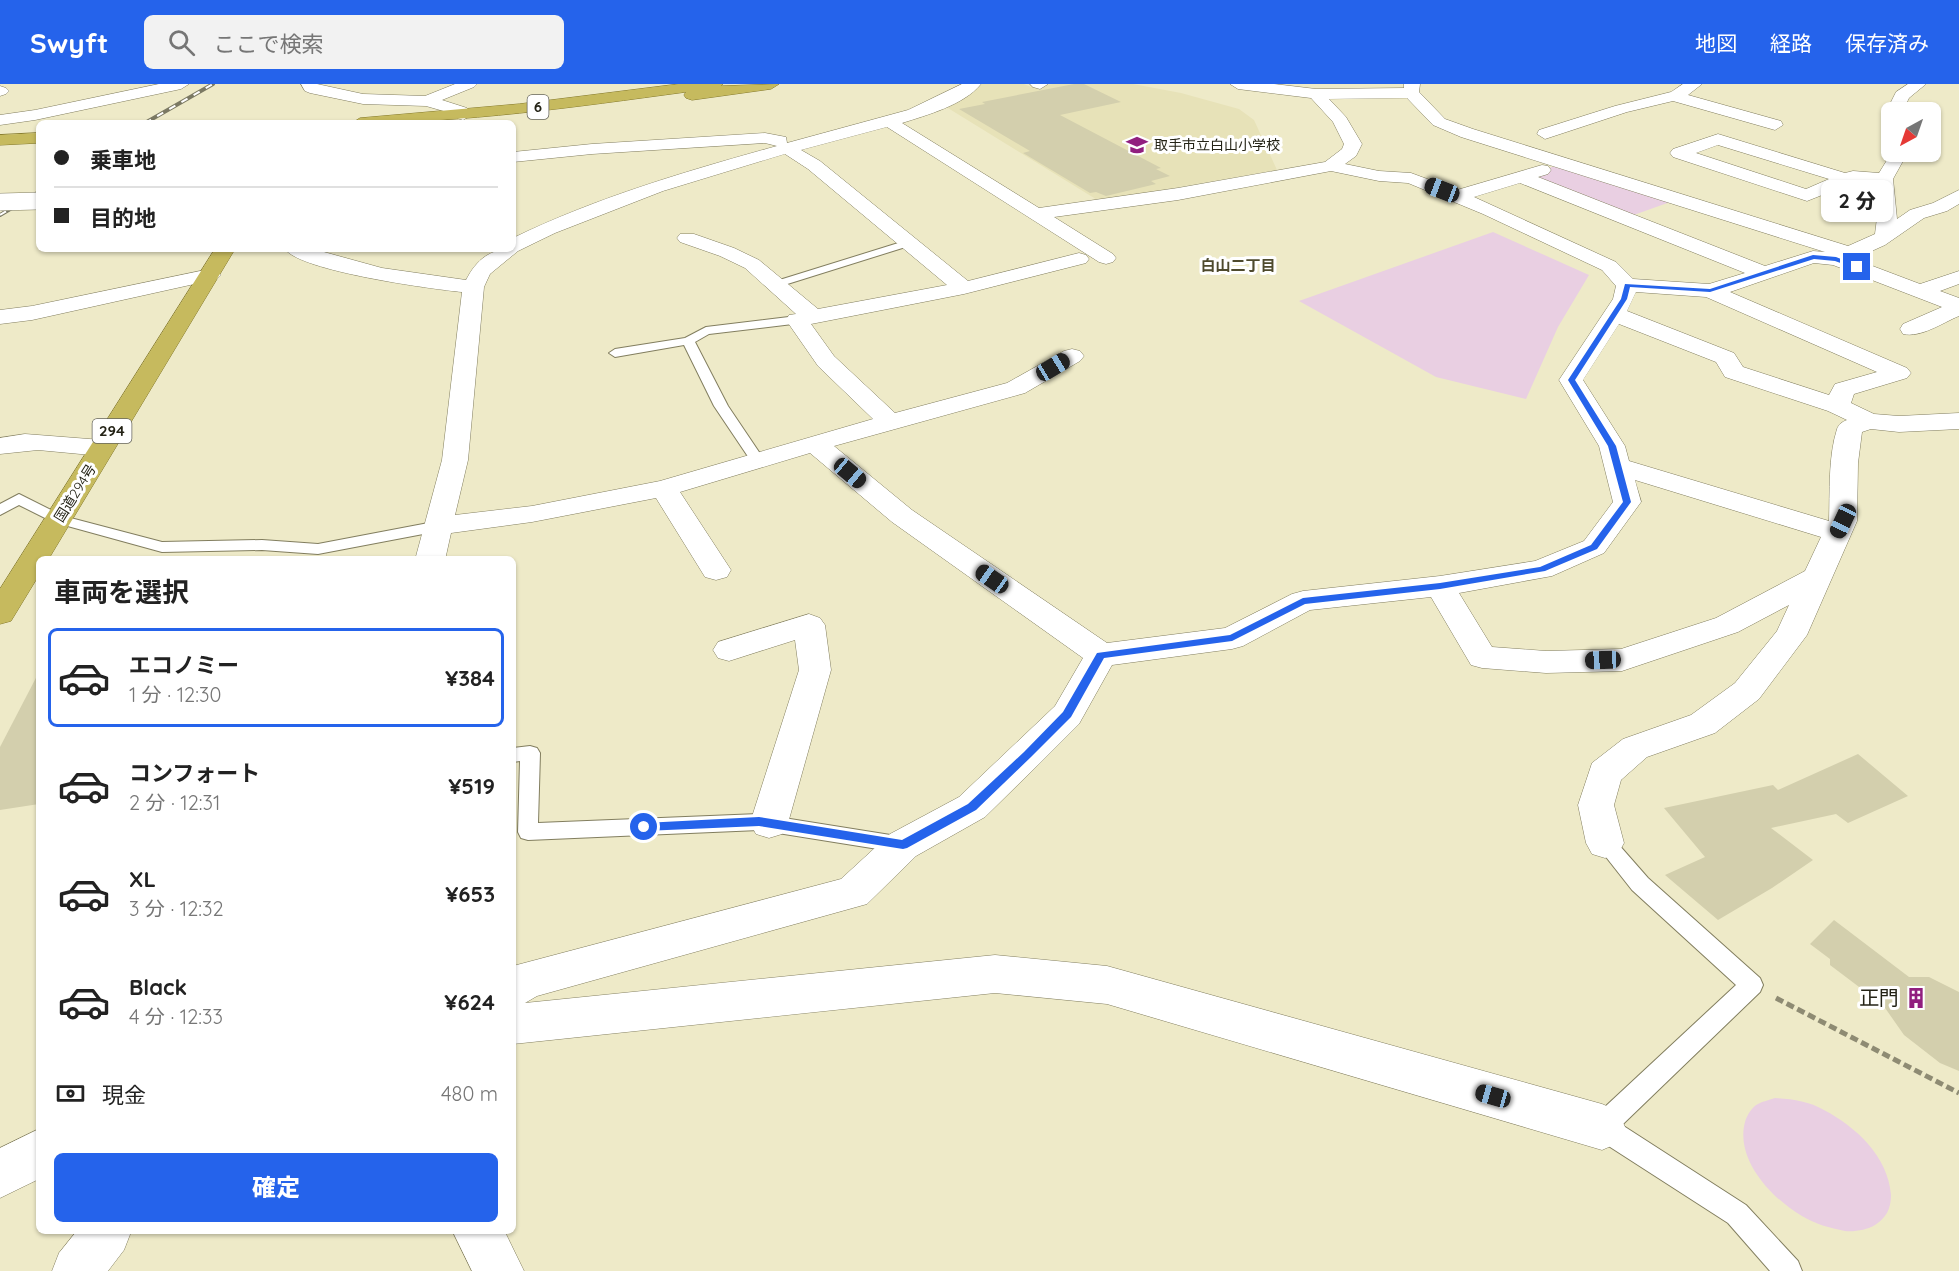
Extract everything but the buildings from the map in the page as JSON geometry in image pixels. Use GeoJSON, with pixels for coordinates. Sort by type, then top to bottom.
{"type":"FeatureCollection","features":[{"type":"Feature","properties":{"kind":"highway","name":"6"},"geometry":{"type":"LineString","coordinates":[[462,119],[715,84]]}},
{"type":"Feature","properties":{"kind":"highway","name":"6"},"geometry":{"type":"LineString","coordinates":[[436,120],[598,108],[771,84]]}},
{"type":"Feature","properties":{"kind":"highway"},"geometry":{"type":"LineString","coordinates":[[0,140],[36,138]]}},
{"type":"Feature","properties":{"kind":"highway"},"geometry":{"type":"LineString","coordinates":[[0,148],[36,147]]}},
{"type":"Feature","properties":{"kind":"highway","name":"国道294号"},"geometry":{"type":"LineString","coordinates":[[0,614],[223,252]]}},
{"type":"Feature","properties":{"kind":"street"},"geometry":{"type":"LineString","coordinates":[[309,84],[310,88],[363,99],[427,101],[461,111],[462,119]]}},
{"type":"Feature","properties":{"kind":"street"},"geometry":{"type":"LineString","coordinates":[[336,93],[361,84]]}},
{"type":"Feature","properties":{"kind":"street"},"geometry":{"type":"LineString","coordinates":[[427,101],[469,84]]}},
{"type":"Feature","properties":{"kind":"street"},"geometry":{"type":"LineString","coordinates":[[516,245],[582,214],[647,190],[907,115],[951,97],[973,84]]}},
{"type":"Feature","properties":{"kind":"street"},"geometry":{"type":"LineString","coordinates":[[1238,84],[1311,90],[1411,89],[1438,122],[1561,164],[1691,203],[1843,256],[1959,307]]}},
{"type":"Feature","properties":{"kind":"street"},"geometry":{"type":"LineString","coordinates":[[1545,134],[1622,109],[1674,96],[1694,84]]}},
{"type":"Feature","properties":{"kind":"street"},"geometry":{"type":"LineString","coordinates":[[1899,102],[1902,95],[1918,84]]}},
{"type":"Feature","properties":{"kind":"street"},"geometry":{"type":"LineString","coordinates":[[1,121],[169,85]]}},
{"type":"Feature","properties":{"kind":"street"},"geometry":{"type":"LineString","coordinates":[[1311,90],[1340,120],[1353,144],[1350,152],[1331,166]]}},
{"type":"Feature","properties":{"kind":"street"},"geometry":{"type":"LineString","coordinates":[[1674,96],[1775,125]]}},
{"type":"Feature","properties":{"kind":"street"},"geometry":{"type":"LineString","coordinates":[[907,115],[1056,211]]}},
{"type":"Feature","properties":{"kind":"street"},"geometry":{"type":"LineString","coordinates":[[888,121],[1106,258]]}},
{"type":"Feature","properties":{"kind":"street"},"geometry":{"type":"LineString","coordinates":[[516,157],[592,149],[765,138],[795,146],[814,165],[964,288]]}},
{"type":"Feature","properties":{"kind":"street"},"geometry":{"type":"LineString","coordinates":[[1846,179],[1718,139],[1680,153],[1807,195],[1846,179],[1853,176],[1884,179]]}},
{"type":"Feature","properties":{"kind":"street"},"geometry":{"type":"LineString","coordinates":[[1885,237],[1888,210],[1884,179],[1894,162]]}},
{"type":"Feature","properties":{"kind":"street"},"geometry":{"type":"LineString","coordinates":[[1457,196],[1561,164]]}},
{"type":"Feature","properties":{"kind":"street"},"geometry":{"type":"LineString","coordinates":[[1034,214],[1178,194],[1331,166],[1379,176],[1411,178],[1457,196],[1609,266],[1627,285],[1710,291],[1899,373],[1844,388],[1837,406]]}},
{"type":"Feature","properties":{"kind":"street"},"geometry":{"type":"LineString","coordinates":[[1522,177],[1764,273]]}},
{"type":"Feature","properties":{"kind":"street"},"geometry":{"type":"LineString","coordinates":[[1710,291],[1813,257],[1843,256],[1885,237],[1917,214],[1940,207],[1959,196]]}},
{"type":"Feature","properties":{"kind":"street"},"geometry":{"type":"LineString","coordinates":[[0,202],[36,201]]}},
{"type":"Feature","properties":{"kind":"street"},"geometry":{"type":"LineString","coordinates":[[1634,221],[1691,203]]}},
{"type":"Feature","properties":{"kind":"street"},"geometry":{"type":"LineString","coordinates":[[687,238],[752,264],[777,284],[805,319],[826,361],[876,406],[889,422]]}},
{"type":"Feature","properties":{"kind":"street"},"geometry":{"type":"LineString","coordinates":[[302,252],[315,258],[344,265],[449,285],[473,287]]}},
{"type":"Feature","properties":{"kind":"street"},"geometry":{"type":"LineString","coordinates":[[431,556],[455,460],[473,287],[481,271],[505,252]]}},
{"type":"Feature","properties":{"kind":"street"},"geometry":{"type":"LineString","coordinates":[[805,319],[964,288],[1078,259]]}},
{"type":"Feature","properties":{"kind":"street"},"geometry":{"type":"LineString","coordinates":[[0,317],[32,313],[210,275]]}},
{"type":"Feature","properties":{"kind":"street"},"geometry":{"type":"LineString","coordinates":[[1921,291],[1959,277]]}},
{"type":"Feature","properties":{"kind":"street"},"geometry":{"type":"LineString","coordinates":[[815,444],[902,516],[1101,655],[1232,638],[1303,601],[1440,586],[1541,569],[1594,547],[1627,502],[1612,446],[1571,380],[1624,299],[1627,285]]}},
{"type":"Feature","properties":{"kind":"street"},"geometry":{"type":"LineString","coordinates":[[1911,329],[1959,307]]}},
{"type":"Feature","properties":{"kind":"street"},"geometry":{"type":"LineString","coordinates":[[1615,314],[1726,358],[1733,372],[1837,406],[1869,421],[1899,424],[1959,421]]}},
{"type":"Feature","properties":{"kind":"street"},"geometry":{"type":"LineString","coordinates":[[1888,319],[1935,340]]}},
{"type":"Feature","properties":{"kind":"street"},"geometry":{"type":"LineString","coordinates":[[439,526],[532,514],[664,488],[889,422],[1016,388],[1071,356]]}},
{"type":"Feature","properties":{"kind":"street"},"geometry":{"type":"LineString","coordinates":[[1605,843],[1596,805],[1605,773],[1635,748],[1703,724],[1747,691],[1791,636],[1843,521],[1845,463],[1850,428],[1869,421]]}},
{"type":"Feature","properties":{"kind":"street"},"geometry":{"type":"LineString","coordinates":[[0,446],[39,442],[102,448]]}},
{"type":"Feature","properties":{"kind":"street"},"geometry":{"type":"LineString","coordinates":[[1617,466],[1838,533]]}},
{"type":"Feature","properties":{"kind":"street"},"geometry":{"type":"LineString","coordinates":[[664,488],[716,570]]}},
{"type":"Feature","properties":{"kind":"street"},"geometry":{"type":"LineString","coordinates":[[1440,586],[1482,657],[1546,662],[1622,660],[1727,625],[1817,577]]}},
{"type":"Feature","properties":{"kind":"street"},"geometry":{"type":"LineString","coordinates":[[729,650],[810,625],[815,670],[769,823]]}},
{"type":"Feature","properties":{"kind":"street"},"geometry":{"type":"LineString","coordinates":[[516,986],[526,980],[853,892],[903,845],[972,807],[1067,715],[1101,655]]}},
{"type":"Feature","properties":{"kind":"street"},"geometry":{"type":"LineString","coordinates":[[516,1024],[995,975],[1107,985],[1602,1127]]}},
{"type":"Feature","properties":{"kind":"street"},"geometry":{"type":"LineString","coordinates":[[0,1174],[36,1155]]}},
{"type":"Feature","properties":{"kind":"street"},"geometry":{"type":"LineString","coordinates":[[77,1271],[105,1234]]}},
{"type":"Feature","properties":{"kind":"street"},"geometry":{"type":"LineString","coordinates":[[479,1234],[499,1271]]}},
{"type":"Feature","properties":{"kind":"lane"},"geometry":{"type":"LineString","coordinates":[[777,284],[908,243]]}},
{"type":"Feature","properties":{"kind":"lane"},"geometry":{"type":"LineString","coordinates":[[615,352],[688,341],[706,331],[805,319]]}},
{"type":"Feature","properties":{"kind":"lane"},"geometry":{"type":"LineString","coordinates":[[688,341],[722,406],[758,461]]}},
{"type":"Feature","properties":{"kind":"lane"},"geometry":{"type":"LineString","coordinates":[[0,510],[19,499],[58,519],[162,547],[262,545],[318,549],[439,526]]}},
{"type":"Feature","properties":{"kind":"lane"},"geometry":{"type":"LineString","coordinates":[[516,755],[530,753],[528,832],[769,823],[903,845]]}},
{"type":"Feature","properties":{"kind":"lane"},"geometry":{"type":"LineString","coordinates":[[1605,843],[1640,884],[1752,985],[1602,1127],[1737,1214],[1788,1271]]}},
{"type":"Feature","properties":{"kind":"path"},"geometry":{"type":"LineString","coordinates":[[1752,985],[1959,1093]]}},
{"type":"Feature","properties":{"kind":"shaded area","name":"取手市立白山小学校"},"geometry":{"type":"Polygon","coordinates":[[[979,84],[1024,84],[1031,87],[1053,84],[1133,84],[1181,93],[1239,109],[1254,120],[1277,170],[1099,201],[943,105],[979,84]]]}},
{"type":"Feature","properties":{"kind":"shaded area"},"geometry":{"type":"Polygon","coordinates":[[[1561,164],[1673,201],[1631,216],[1522,177],[1561,164]]]}},
{"type":"Feature","properties":{"kind":"shaded area"},"geometry":{"type":"Polygon","coordinates":[[[1493,232],[1589,275],[1558,327],[1526,399],[1436,377],[1299,301],[1493,232]]]}},
{"type":"Feature","properties":{"kind":"shaded area"},"geometry":{"type":"Polygon","coordinates":[[[1775,1098],[1812,1104],[1848,1125],[1868,1144],[1884,1168],[1891,1195],[1889,1209],[1879,1222],[1868,1228],[1852,1231],[1823,1225],[1807,1219],[1790,1208],[1768,1188],[1750,1163],[1743,1136],[1745,1122],[1752,1109],[1760,1103],[1775,1098]]]}},
{"type":"Feature","properties":{"kind":"railway"},"geometry":{"type":"LineString","coordinates":[[150,120],[213,84]]}},
{"type":"Feature","properties":{"kind":"railway"},"geometry":{"type":"LineString","coordinates":[[0,215],[36,194]]}},
{"type":"Feature","properties":{"kind":"place","name":"取手市立白山小学校"},"geometry":{"type":"Point","coordinates":[1137,145]}},
{"type":"Feature","properties":{"kind":"place","name":"正門"},"geometry":{"type":"Point","coordinates":[1916,998]}},
{"type":"Feature","properties":{"kind":"district","name":"白山二丁目"},"geometry":{"type":"Point","coordinates":[1238,266]}},
{"type":"Feature","properties":{"kind":"route"},"geometry":{"type":"LineString","coordinates":[[644,827],[759,822],[903,845],[972,807],[1067,715],[1101,655],[1232,638],[1303,601],[1440,586],[1541,569],[1594,547],[1627,502],[1612,446],[1571,380],[1624,299],[1627,285],[1710,291],[1813,257],[1836,259],[1857,267]]}}]}
